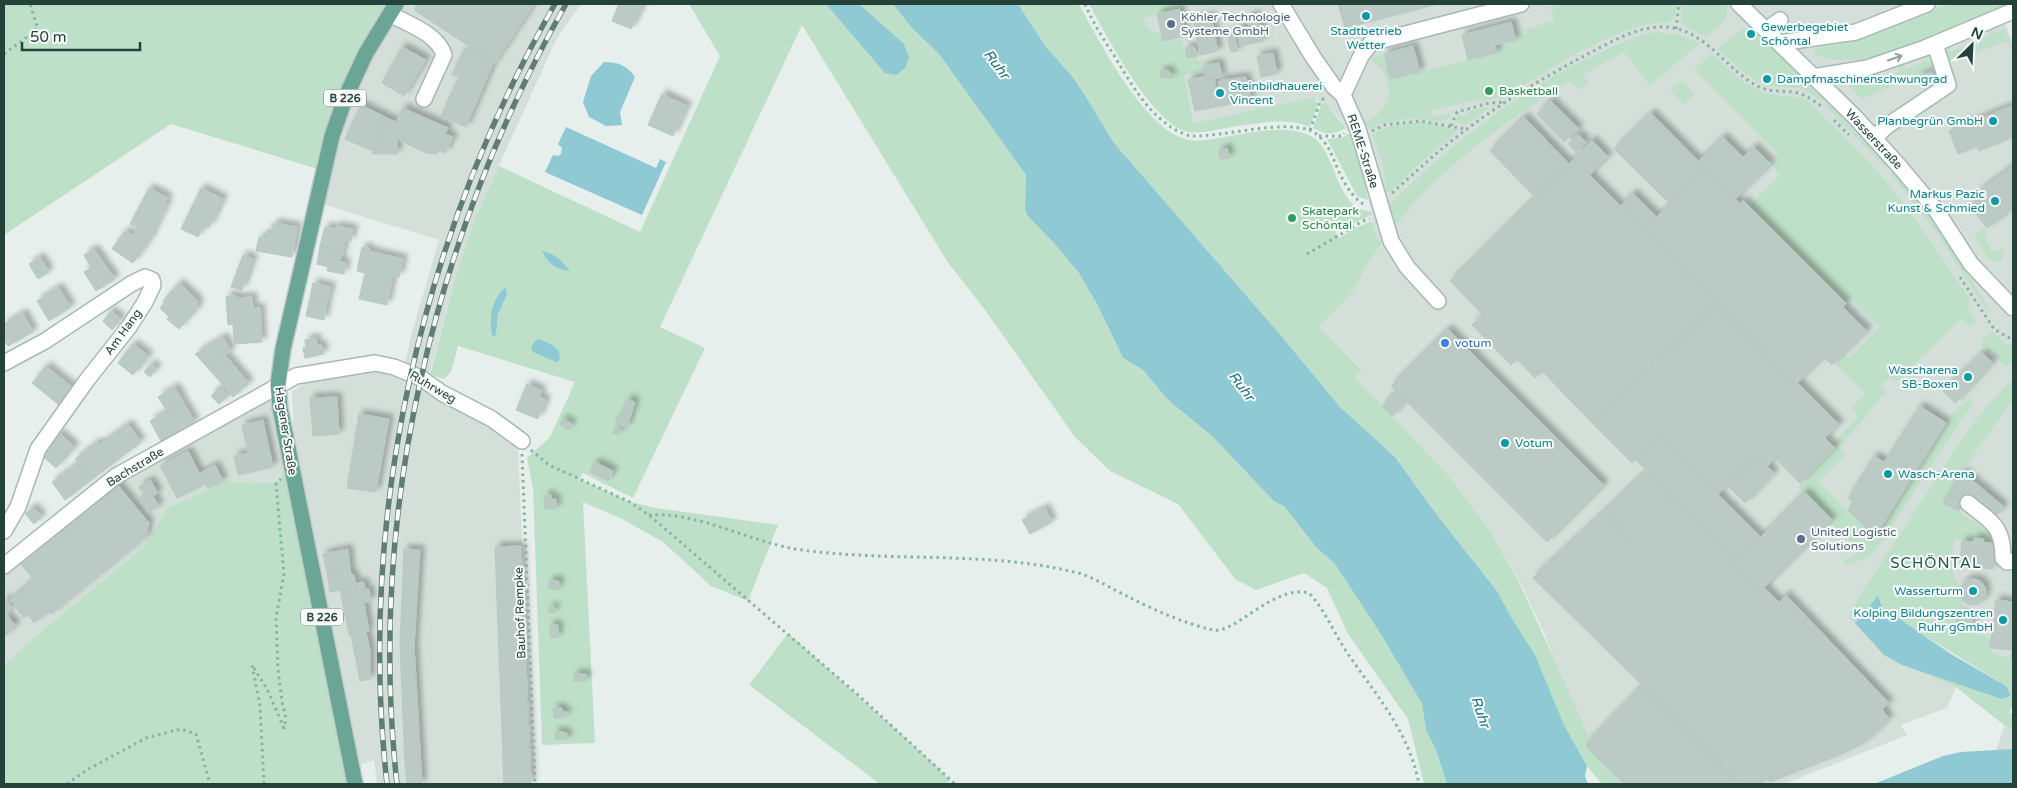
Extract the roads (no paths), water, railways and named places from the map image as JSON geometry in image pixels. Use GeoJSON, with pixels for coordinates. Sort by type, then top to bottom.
{"type":"FeatureCollection","features":[{"type":"Feature","properties":{"kind":"main road","name":"Hagener Straße"},"geometry":{"type":"LineString","coordinates":[[355,784],[280,408],[278,385],[283,349],[332,136],[346,96],[366,53],[393,9]]}},
{"type":"Feature","properties":{"kind":"street","name":"REME-Straße"},"geometry":{"type":"LineString","coordinates":[[1281,4],[1312,57],[1338,91],[1358,129],[1391,242],[1407,267],[1438,301]]}},
{"type":"Feature","properties":{"kind":"street"},"geometry":{"type":"LineString","coordinates":[[1338,91],[1371,43],[1521,4]]}},
{"type":"Feature","properties":{"kind":"street","name":"Wasserstraße"},"geometry":{"type":"LineString","coordinates":[[1739,4],[1874,138],[1936,210],[1971,264],[2013,308]]}},
{"type":"Feature","properties":{"kind":"street"},"geometry":{"type":"LineString","coordinates":[[1779,43],[1856,32],[1927,4]]}},
{"type":"Feature","properties":{"kind":"street"},"geometry":{"type":"LineString","coordinates":[[393,9],[441,46],[444,55],[424,99]]}},
{"type":"Feature","properties":{"kind":"street"},"geometry":{"type":"LineString","coordinates":[[1814,77],[1867,68],[1934,44],[2013,11]]}},
{"type":"Feature","properties":{"kind":"street"},"geometry":{"type":"LineString","coordinates":[[1766,30],[1780,20]]}},
{"type":"Feature","properties":{"kind":"street"},"geometry":{"type":"LineString","coordinates":[[1874,138],[1887,126],[1948,85],[1934,44]]}},
{"type":"Feature","properties":{"kind":"street","name":"Am Hang"},"geometry":{"type":"LineString","coordinates":[[4,363],[45,341],[131,284],[145,277],[152,280],[153,285],[145,302],[129,327],[87,380],[38,449],[18,508],[4,532]]}},
{"type":"Feature","properties":{"kind":"street","name":"Ruhrweg"},"geometry":{"type":"LineString","coordinates":[[278,385],[296,376],[375,363],[394,367],[421,378],[442,393],[492,419],[522,440]]}},
{"type":"Feature","properties":{"kind":"street","name":"Bachstraße"},"geometry":{"type":"LineString","coordinates":[[4,566],[116,476],[278,385]]}},
{"type":"Feature","properties":{"kind":"street"},"geometry":{"type":"LineString","coordinates":[[1968,503],[1998,528],[2003,545],[2003,558],[2007,562],[2013,561]]}},
{"type":"Feature","properties":{"kind":"water"},"geometry":{"type":"Polygon","coordinates":[[[826,4],[859,4],[904,44],[909,58],[905,68],[896,75],[885,73],[826,4]]]}},
{"type":"Feature","properties":{"kind":"water","name":"Ruhr"},"geometry":{"type":"Polygon","coordinates":[[[893,4],[1018,4],[1046,47],[1071,75],[1083,92],[1114,143],[1283,338],[1340,407],[1395,457],[1437,515],[1497,591],[1535,655],[1563,723],[1587,766],[1585,776],[1588,784],[1447,784],[1436,750],[1426,730],[1422,704],[1382,636],[1335,564],[1317,548],[1284,506],[1274,501],[1213,437],[1167,399],[1143,370],[1123,358],[1097,304],[1079,273],[1027,215],[1025,208],[1026,175],[939,54],[910,26],[893,4]]]}},
{"type":"Feature","properties":{"kind":"water"},"geometry":{"type":"Polygon","coordinates":[[[604,62],[621,65],[635,77],[620,112],[622,125],[606,126],[589,117],[583,102],[591,76],[604,62]]]}},
{"type":"Feature","properties":{"kind":"water"},"geometry":{"type":"Polygon","coordinates":[[[566,127],[656,168],[660,159],[666,162],[642,215],[545,172],[553,155],[559,156],[561,154],[562,148],[558,144],[566,127]]]}},
{"type":"Feature","properties":{"kind":"water"},"geometry":{"type":"Polygon","coordinates":[[[542,251],[558,258],[570,271],[553,265],[547,260],[542,251]]]}},
{"type":"Feature","properties":{"kind":"water"},"geometry":{"type":"Polygon","coordinates":[[[505,287],[507,294],[498,314],[496,334],[493,338],[492,311],[500,292],[505,287]]]}},
{"type":"Feature","properties":{"kind":"water"},"geometry":{"type":"Polygon","coordinates":[[[539,339],[556,348],[560,359],[556,362],[533,352],[531,348],[535,341],[539,339]]]}},
{"type":"Feature","properties":{"kind":"water"},"geometry":{"type":"Polygon","coordinates":[[[1878,595],[1882,607],[1951,654],[2006,686],[2011,696],[2002,699],[1902,665],[1884,655],[1855,623],[1878,595]]]}},
{"type":"Feature","properties":{"kind":"water"},"geometry":{"type":"Polygon","coordinates":[[[2013,749],[2013,784],[1874,784],[1943,756],[1961,752],[2013,749]]]}},
{"type":"Feature","properties":{"kind":"railway"},"geometry":{"type":"LineString","coordinates":[[387,784],[380,683],[382,582],[392,481],[410,381],[435,283],[468,186],[508,93],[555,4]]}},
{"type":"Feature","properties":{"kind":"railway"},"geometry":{"type":"LineString","coordinates":[[397,784],[390,683],[392,582],[402,481],[420,381],[446,283],[479,187],[519,94],[566,4]]}},
{"type":"Feature","properties":{"kind":"place","name":"Stadtbetrieb Wetter"},"geometry":{"type":"Point","coordinates":[1366,16]}},
{"type":"Feature","properties":{"kind":"place","name":"Köhler Technologie Systeme GmbH"},"geometry":{"type":"Point","coordinates":[1171,24]}},
{"type":"Feature","properties":{"kind":"place","name":"Gewerbegebiet Schöntal"},"geometry":{"type":"Point","coordinates":[1751,34]}},
{"type":"Feature","properties":{"kind":"place","name":"Dampfmaschinenschwungrad"},"geometry":{"type":"Point","coordinates":[1767,79]}},
{"type":"Feature","properties":{"kind":"place","name":"Basketball"},"geometry":{"type":"Point","coordinates":[1489,91]}},
{"type":"Feature","properties":{"kind":"place","name":"Steinbildhauerei Vincent"},"geometry":{"type":"Point","coordinates":[1220,93]}},
{"type":"Feature","properties":{"kind":"place","name":"Planbegrün GmbH"},"geometry":{"type":"Point","coordinates":[1993,121]}},
{"type":"Feature","properties":{"kind":"place","name":"Markus Pazic Kunst & Schmied"},"geometry":{"type":"Point","coordinates":[1995,201]}},
{"type":"Feature","properties":{"kind":"place","name":"Skatepark Schöntal"},"geometry":{"type":"Point","coordinates":[1292,218]}},
{"type":"Feature","properties":{"kind":"place","name":"votum"},"geometry":{"type":"Point","coordinates":[1445,343]}},
{"type":"Feature","properties":{"kind":"place","name":"Wascharena SB-Boxen"},"geometry":{"type":"Point","coordinates":[1968,377]}},
{"type":"Feature","properties":{"kind":"place","name":"Votum"},"geometry":{"type":"Point","coordinates":[1505,443]}},
{"type":"Feature","properties":{"kind":"place","name":"Wasch-Arena"},"geometry":{"type":"Point","coordinates":[1888,474]}},
{"type":"Feature","properties":{"kind":"place","name":"United Logistic Solutions"},"geometry":{"type":"Point","coordinates":[1801,539]}},
{"type":"Feature","properties":{"kind":"place","name":"Wasserturm"},"geometry":{"type":"Point","coordinates":[1973,591]}},
{"type":"Feature","properties":{"kind":"place","name":"Kolping Bildungszentren Ruhr gGmbH"},"geometry":{"type":"Point","coordinates":[2003,620]}},
{"type":"Feature","properties":{"kind":"district","name":"SCHÖNTAL"},"geometry":{"type":"Point","coordinates":[1936,563]}}]}
